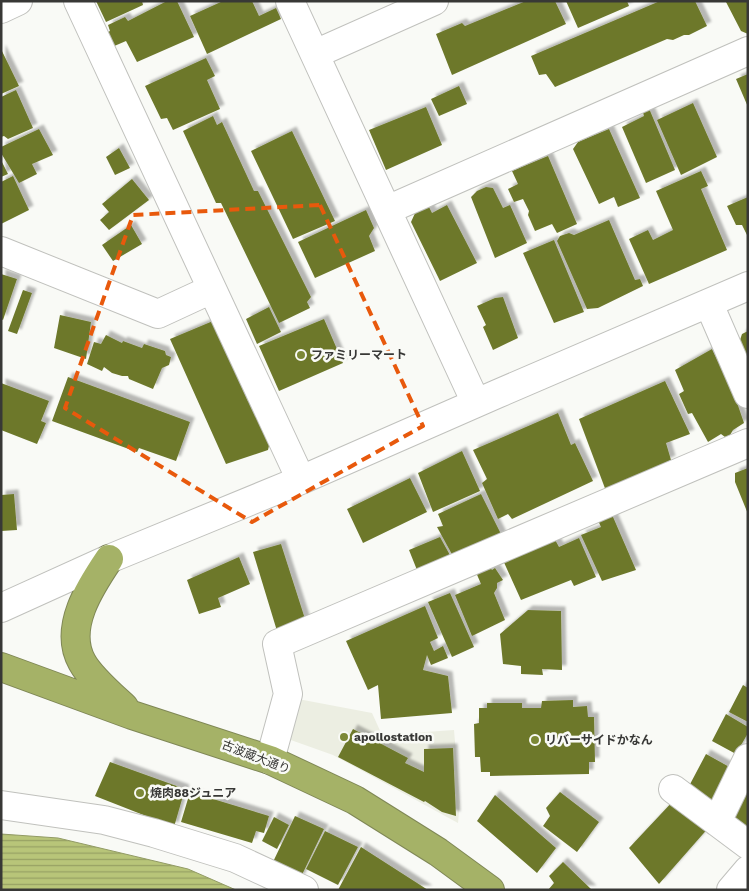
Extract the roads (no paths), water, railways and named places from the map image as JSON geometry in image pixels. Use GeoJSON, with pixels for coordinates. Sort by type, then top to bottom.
{"type":"FeatureCollection","features":[{"type":"Feature","properties":{"kind":"highway"},"geometry":{"type":"LineString","coordinates":[[109,559],[89,589],[78,619],[77,647],[82,662],[104,688],[132,715]]}},
{"type":"Feature","properties":{"kind":"highway","name":"古波蔵大通り"},"geometry":{"type":"LineString","coordinates":[[1,667],[132,715],[270,760],[355,800],[438,852],[490,890]]}},
{"type":"Feature","properties":{"kind":"street"},"geometry":{"type":"LineString","coordinates":[[1,9],[18,1]]}},
{"type":"Feature","properties":{"kind":"street"},"geometry":{"type":"LineString","coordinates":[[78,1],[301,480]]}},
{"type":"Feature","properties":{"kind":"street"},"geometry":{"type":"LineString","coordinates":[[290,1],[476,403]]}},
{"type":"Feature","properties":{"kind":"street"},"geometry":{"type":"LineString","coordinates":[[315,54],[434,1]]}},
{"type":"Feature","properties":{"kind":"street"},"geometry":{"type":"LineString","coordinates":[[387,210],[748,52]]}},
{"type":"Feature","properties":{"kind":"street"},"geometry":{"type":"LineString","coordinates":[[1,251],[158,314],[212,289]]}},
{"type":"Feature","properties":{"kind":"street"},"geometry":{"type":"LineString","coordinates":[[1,608],[109,559],[301,480],[748,286]]}},
{"type":"Feature","properties":{"kind":"street"},"geometry":{"type":"LineString","coordinates":[[708,304],[748,394]]}},
{"type":"Feature","properties":{"kind":"street"},"geometry":{"type":"LineString","coordinates":[[270,760],[288,694],[278,644],[748,443]]}},
{"type":"Feature","properties":{"kind":"street"},"geometry":{"type":"LineString","coordinates":[[717,822],[748,758]]}},
{"type":"Feature","properties":{"kind":"street"},"geometry":{"type":"LineString","coordinates":[[673,789],[748,845]]}},
{"type":"Feature","properties":{"kind":"street"},"geometry":{"type":"LineString","coordinates":[[1,805],[104,820],[154,833],[235,858],[304,890]]}},
{"type":"Feature","properties":{"kind":"street"},"geometry":{"type":"LineString","coordinates":[[731,890],[748,870]]}},
{"type":"Feature","properties":{"kind":"place","name":"ファミリーマート"},"geometry":{"type":"Point","coordinates":[301,355]}},
{"type":"Feature","properties":{"kind":"place","name":"apollostation"},"geometry":{"type":"Point","coordinates":[344,737]}},
{"type":"Feature","properties":{"kind":"place","name":"リバーサイドかなん"},"geometry":{"type":"Point","coordinates":[535,740]}},
{"type":"Feature","properties":{"kind":"place","name":"焼肉88ジュニア"},"geometry":{"type":"Point","coordinates":[140,793]}}]}
